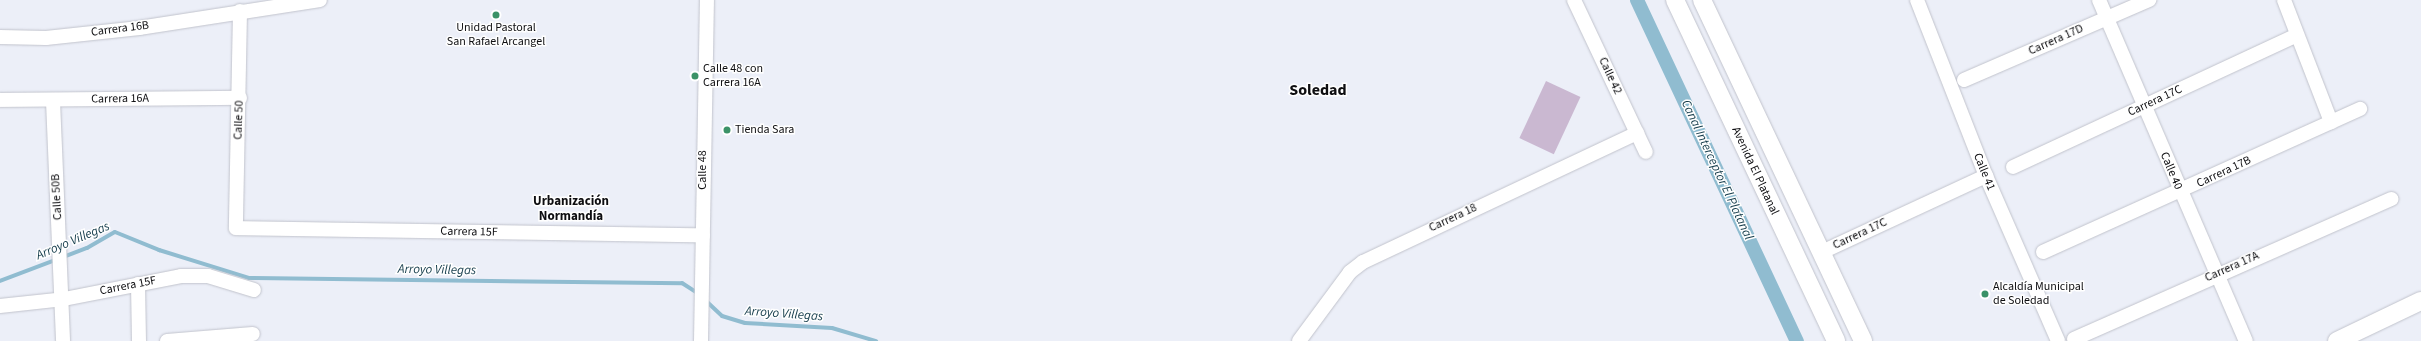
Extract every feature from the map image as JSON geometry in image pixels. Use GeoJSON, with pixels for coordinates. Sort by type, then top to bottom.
{"type":"FeatureCollection","features":[{"type":"Feature","properties":{"kind":"main road","name":"Avenida El Platanal"},"geometry":{"type":"LineString","coordinates":[[1674,0],[1836,341]]}},
{"type":"Feature","properties":{"kind":"main road","name":"Avenida El Platanal"},"geometry":{"type":"LineString","coordinates":[[1702,0],[1863,341]]}},
{"type":"Feature","properties":{"kind":"main road"},"geometry":{"type":"LineString","coordinates":[[2337,341],[2421,301]]}},
{"type":"Feature","properties":{"kind":"street","name":"Carrera 16B"},"geometry":{"type":"LineString","coordinates":[[0,37],[46,38],[320,0]]}},
{"type":"Feature","properties":{"kind":"street","name":"Calle 48"},"geometry":{"type":"LineString","coordinates":[[701,341],[706,301],[702,277],[706,0]]}},
{"type":"Feature","properties":{"kind":"street","name":"Calle 42"},"geometry":{"type":"LineString","coordinates":[[1574,0],[1646,152]]}},
{"type":"Feature","properties":{"kind":"street","name":"Calle 41"},"geometry":{"type":"LineString","coordinates":[[1916,0],[1986,176],[2058,341]]}},
{"type":"Feature","properties":{"kind":"street","name":"Calle 40"},"geometry":{"type":"LineString","coordinates":[[2099,0],[2179,192],[2246,341]]}},
{"type":"Feature","properties":{"kind":"street","name":"Carrera 17D"},"geometry":{"type":"LineString","coordinates":[[1964,80],[2149,0]]}},
{"type":"Feature","properties":{"kind":"street"},"geometry":{"type":"LineString","coordinates":[[2284,0],[2331,122]]}},
{"type":"Feature","properties":{"kind":"street","name":"Calle 50"},"geometry":{"type":"LineString","coordinates":[[236,228],[240,98],[240,12]]}},
{"type":"Feature","properties":{"kind":"street","name":"Carrera 17C"},"geometry":{"type":"LineString","coordinates":[[2013,167],[2297,36]]}},
{"type":"Feature","properties":{"kind":"street","name":"Carrera 16A"},"geometry":{"type":"LineString","coordinates":[[0,100],[240,98]]}},
{"type":"Feature","properties":{"kind":"street","name":"Calle 50B"},"geometry":{"type":"LineString","coordinates":[[53,100],[60,260],[64,299],[64,341]]}},
{"type":"Feature","properties":{"kind":"street","name":"Carrera 17B"},"geometry":{"type":"LineString","coordinates":[[2043,252],[2179,192],[2360,109]]}},
{"type":"Feature","properties":{"kind":"street","name":"Carrera 18"},"geometry":{"type":"LineString","coordinates":[[1299,341],[1350,272],[1363,262],[1637,133]]}},
{"type":"Feature","properties":{"kind":"street","name":"Carrera 17C"},"geometry":{"type":"LineString","coordinates":[[1822,252],[1986,176]]}},
{"type":"Feature","properties":{"kind":"street","name":"Carrera 17A"},"geometry":{"type":"LineString","coordinates":[[2074,339],[2216,274],[2391,199]]}},
{"type":"Feature","properties":{"kind":"street","name":"Carrera 15F"},"geometry":{"type":"LineString","coordinates":[[236,228],[703,235]]}},
{"type":"Feature","properties":{"kind":"street","name":"Carrera 15F"},"geometry":{"type":"LineString","coordinates":[[0,306],[64,299],[181,276],[208,276],[254,290]]}},
{"type":"Feature","properties":{"kind":"street"},"geometry":{"type":"LineString","coordinates":[[138,284],[139,341]]}},
{"type":"Feature","properties":{"kind":"street"},"geometry":{"type":"LineString","coordinates":[[167,341],[254,334]]}},
{"type":"Feature","properties":{"kind":"shaded area"},"geometry":{"type":"Polygon","coordinates":[[[1546,81],[1580,97],[1554,154],[1519,138],[1546,81]]]}},
{"type":"Feature","properties":{"kind":"waterway","name":"Canal Interceptor El Platanal"},"geometry":{"type":"LineString","coordinates":[[1637,0],[1797,341]]}},
{"type":"Feature","properties":{"kind":"waterway","name":"Arroyo Villegas"},"geometry":{"type":"LineString","coordinates":[[0,281],[87,248],[115,232],[159,250],[249,278],[682,283],[699,294]]}},
{"type":"Feature","properties":{"kind":"waterway","name":"Arroyo Villegas"},"geometry":{"type":"LineString","coordinates":[[705,300],[722,316],[745,323],[832,328],[876,341]]}},
{"type":"Feature","properties":{"kind":"place","name":"Unidad Pastoral San Rafael Arcangel"},"geometry":{"type":"Point","coordinates":[496,15]}},
{"type":"Feature","properties":{"kind":"place","name":"Calle 48 con Carrera 16A"},"geometry":{"type":"Point","coordinates":[695,76]}},
{"type":"Feature","properties":{"kind":"place","name":"Tienda Sara"},"geometry":{"type":"Point","coordinates":[727,130]}},
{"type":"Feature","properties":{"kind":"place","name":"Alcaldía Municipal de Soledad"},"geometry":{"type":"Point","coordinates":[1985,294]}},
{"type":"Feature","properties":{"kind":"district","name":"Soledad"},"geometry":{"type":"Point","coordinates":[1318,90]}},
{"type":"Feature","properties":{"kind":"district","name":"Urbanización Normandía"},"geometry":{"type":"Point","coordinates":[571,210]}}]}
